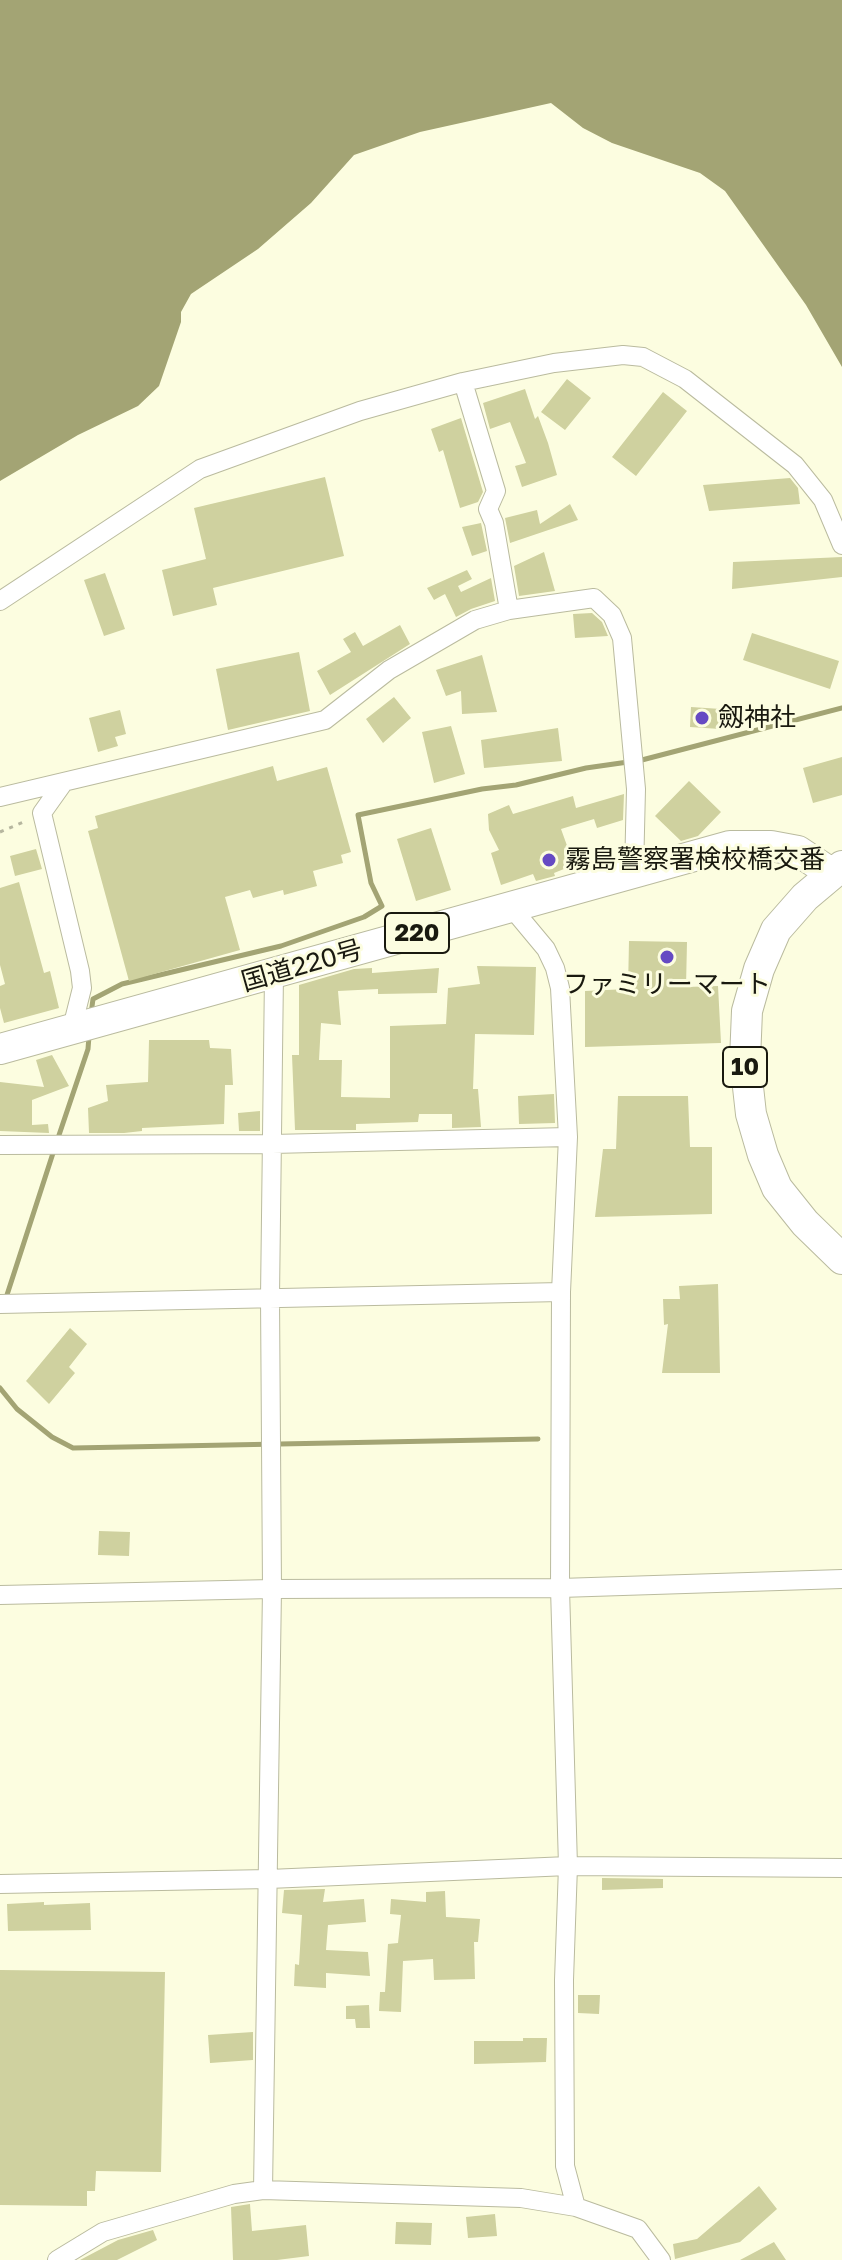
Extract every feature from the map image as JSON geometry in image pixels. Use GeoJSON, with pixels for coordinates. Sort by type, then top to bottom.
{"type":"FeatureCollection","features":[{"type":"Feature","properties":{"kind":"highway","name":"国道220号"},"geometry":{"type":"LineString","coordinates":[[0,1049],[730,846],[771,846],[798,851],[837,869]]}},
{"type":"Feature","properties":{"kind":"highway","name":"10"},"geometry":{"type":"LineString","coordinates":[[837,869],[805,897],[776,930],[759,969],[747,1011],[745,1060],[751,1114],[777,1188],[805,1223],[842,1259]]}},
{"type":"Feature","properties":{"kind":"street"},"geometry":{"type":"LineString","coordinates":[[0,601],[200,469],[360,411],[463,382],[623,355],[643,357],[685,379],[795,465],[823,500],[842,545]]}},
{"type":"Feature","properties":{"kind":"street"},"geometry":{"type":"LineString","coordinates":[[463,382],[496,491],[488,509],[494,523],[509,610]]}},
{"type":"Feature","properties":{"kind":"street"},"geometry":{"type":"LineString","coordinates":[[0,797],[325,720],[389,670],[475,620],[509,610],[594,598],[612,615],[622,638],[636,789],[634,872]]}},
{"type":"Feature","properties":{"kind":"street"},"geometry":{"type":"LineString","coordinates":[[64,782],[42,813],[80,971],[82,988],[72,1028]]}},
{"type":"Feature","properties":{"kind":"street"},"geometry":{"type":"LineString","coordinates":[[511,907],[546,949],[560,988],[568,1137],[561,1292],[560,1588],[568,1866],[564,1980],[565,2166],[576,2207]]}},
{"type":"Feature","properties":{"kind":"street"},"geometry":{"type":"LineString","coordinates":[[263,2190],[272,1589],[270,1297],[274,974]]}},
{"type":"Feature","properties":{"kind":"street"},"geometry":{"type":"LineString","coordinates":[[0,1145],[272,1144],[568,1137]]}},
{"type":"Feature","properties":{"kind":"street"},"geometry":{"type":"LineString","coordinates":[[0,1304],[561,1292]]}},
{"type":"Feature","properties":{"kind":"street"},"geometry":{"type":"LineString","coordinates":[[0,1595],[272,1589],[560,1588],[842,1579]]}},
{"type":"Feature","properties":{"kind":"street"},"geometry":{"type":"LineString","coordinates":[[0,1884],[269,1879],[568,1866],[842,1868]]}},
{"type":"Feature","properties":{"kind":"street"},"geometry":{"type":"LineString","coordinates":[[57,2260],[103,2232],[234,2194],[263,2190],[521,2198],[576,2207],[638,2229],[661,2260]]}},
{"type":"Feature","properties":{"kind":"path"},"geometry":{"type":"LineString","coordinates":[[0,832],[42,813]]}},
{"type":"Feature","properties":{"kind":"shaded area"},"geometry":{"type":"Polygon","coordinates":[[[0,0],[842,0],[842,367],[806,305],[725,191],[700,173],[612,143],[583,128],[551,103],[420,132],[354,155],[311,203],[258,249],[191,294],[181,312],[181,322],[159,386],[138,406],[78,435],[0,481],[0,0]]]}},
{"type":"Feature","properties":{"kind":"building"},"geometry":{"type":"Polygon","coordinates":[[[567,379],[591,398],[565,430],[541,412],[567,379]]]}},
{"type":"Feature","properties":{"kind":"building"},"geometry":{"type":"Polygon","coordinates":[[[525,389],[535,419],[538,416],[557,475],[522,487],[515,466],[526,463],[510,422],[490,429],[483,403],[525,389]]]}},
{"type":"Feature","properties":{"kind":"building"},"geometry":{"type":"Polygon","coordinates":[[[663,392],[687,411],[636,476],[612,457],[663,392]]]}},
{"type":"Feature","properties":{"kind":"building"},"geometry":{"type":"Polygon","coordinates":[[[461,418],[483,492],[478,502],[460,508],[443,450],[439,452],[431,429],[461,418]]]}},
{"type":"Feature","properties":{"kind":"building"},"geometry":{"type":"Polygon","coordinates":[[[325,477],[344,556],[213,588],[217,605],[173,616],[162,570],[206,559],[194,508],[325,477]]]}},
{"type":"Feature","properties":{"kind":"building"},"geometry":{"type":"Polygon","coordinates":[[[790,478],[798,488],[800,504],[709,511],[703,485],[790,478]]]}},
{"type":"Feature","properties":{"kind":"building"},"geometry":{"type":"Polygon","coordinates":[[[570,504],[578,520],[510,543],[505,518],[537,510],[540,524],[570,504]]]}},
{"type":"Feature","properties":{"kind":"building"},"geometry":{"type":"Polygon","coordinates":[[[481,523],[487,551],[472,556],[462,527],[481,523]]]}},
{"type":"Feature","properties":{"kind":"building"},"geometry":{"type":"Polygon","coordinates":[[[544,552],[555,591],[519,596],[514,566],[544,552]]]}},
{"type":"Feature","properties":{"kind":"building"},"geometry":{"type":"Polygon","coordinates":[[[842,557],[842,577],[732,589],[733,562],[842,557]]]}},
{"type":"Feature","properties":{"kind":"building"},"geometry":{"type":"Polygon","coordinates":[[[467,570],[472,579],[458,586],[461,592],[491,578],[495,601],[456,617],[445,594],[434,600],[427,588],[467,570]]]}},
{"type":"Feature","properties":{"kind":"building"},"geometry":{"type":"Polygon","coordinates":[[[105,573],[125,629],[104,636],[84,580],[105,573]]]}},
{"type":"Feature","properties":{"kind":"building"},"geometry":{"type":"Polygon","coordinates":[[[592,613],[602,622],[608,636],[575,638],[573,614],[592,613]]]}},
{"type":"Feature","properties":{"kind":"building"},"geometry":{"type":"Polygon","coordinates":[[[400,625],[410,644],[330,695],[317,671],[351,652],[343,639],[355,632],[363,646],[400,625]]]}},
{"type":"Feature","properties":{"kind":"building"},"geometry":{"type":"Polygon","coordinates":[[[752,633],[839,661],[830,689],[743,660],[752,633]]]}},
{"type":"Feature","properties":{"kind":"building"},"geometry":{"type":"Polygon","coordinates":[[[299,652],[310,711],[228,730],[216,669],[299,652]]]}},
{"type":"Feature","properties":{"kind":"building"},"geometry":{"type":"Polygon","coordinates":[[[482,655],[497,712],[462,714],[461,691],[446,696],[436,670],[482,655]]]}},
{"type":"Feature","properties":{"kind":"building"},"geometry":{"type":"Polygon","coordinates":[[[394,697],[411,718],[383,743],[366,719],[394,697]]]}},
{"type":"Feature","properties":{"kind":"building"},"geometry":{"type":"Polygon","coordinates":[[[691,707],[721,709],[720,729],[690,727],[691,707]]]}},
{"type":"Feature","properties":{"kind":"building"},"geometry":{"type":"Polygon","coordinates":[[[120,710],[126,734],[115,737],[118,746],[98,752],[89,718],[120,710]]]}},
{"type":"Feature","properties":{"kind":"building"},"geometry":{"type":"Polygon","coordinates":[[[451,726],[465,774],[434,783],[422,732],[451,726]]]}},
{"type":"Feature","properties":{"kind":"building"},"geometry":{"type":"Polygon","coordinates":[[[558,728],[562,761],[484,768],[481,740],[558,728]]]}},
{"type":"Feature","properties":{"kind":"building"},"geometry":{"type":"Polygon","coordinates":[[[842,757],[842,795],[813,803],[803,768],[842,757]]]}},
{"type":"Feature","properties":{"kind":"building"},"geometry":{"type":"Polygon","coordinates":[[[273,766],[277,781],[327,767],[351,852],[341,855],[343,863],[313,871],[317,886],[284,895],[283,890],[253,898],[250,890],[225,897],[240,950],[129,981],[88,831],[98,828],[95,816],[273,766]]]}},
{"type":"Feature","properties":{"kind":"building"},"geometry":{"type":"Polygon","coordinates":[[[689,781],[721,812],[698,836],[681,841],[655,816],[689,781]]]}},
{"type":"Feature","properties":{"kind":"building"},"geometry":{"type":"Polygon","coordinates":[[[624,794],[623,820],[597,828],[594,819],[561,829],[574,865],[554,873],[555,876],[536,881],[533,874],[501,885],[491,853],[499,850],[489,830],[488,814],[509,805],[513,814],[573,796],[576,808],[624,794]]]}},
{"type":"Feature","properties":{"kind":"building"},"geometry":{"type":"Polygon","coordinates":[[[431,828],[451,890],[416,901],[397,839],[431,828]]]}},
{"type":"Feature","properties":{"kind":"building"},"geometry":{"type":"Polygon","coordinates":[[[36,849],[42,869],[15,876],[10,856],[36,849]]]}},
{"type":"Feature","properties":{"kind":"building"},"geometry":{"type":"Polygon","coordinates":[[[19,882],[44,973],[50,971],[59,1008],[4,1023],[0,1008],[0,986],[5,984],[0,965],[0,888],[19,882]]]}},
{"type":"Feature","properties":{"kind":"building"},"geometry":{"type":"Polygon","coordinates":[[[629,941],[687,942],[686,987],[718,986],[721,1043],[585,1047],[585,991],[628,989],[629,941]]]}},
{"type":"Feature","properties":{"kind":"building"},"geometry":{"type":"Polygon","coordinates":[[[477,966],[536,967],[534,1035],[475,1034],[473,1089],[478,1089],[481,1127],[452,1128],[452,1114],[419,1114],[418,1122],[356,1124],[356,1130],[295,1130],[292,1055],[299,1055],[299,985],[354,969],[372,968],[372,973],[439,968],[437,993],[378,994],[378,989],[338,991],[341,1025],[321,1023],[319,1060],[342,1060],[341,1097],[390,1098],[390,1026],[446,1024],[448,988],[480,984],[477,966]]]}},
{"type":"Feature","properties":{"kind":"building"},"geometry":{"type":"Polygon","coordinates":[[[149,1040],[209,1040],[210,1048],[231,1049],[233,1085],[225,1085],[224,1124],[89,1133],[88,1108],[108,1101],[106,1085],[148,1082],[149,1040]]]}},
{"type":"Feature","properties":{"kind":"building"},"geometry":{"type":"Polygon","coordinates":[[[52,1055],[69,1086],[32,1100],[32,1125],[48,1124],[49,1133],[0,1131],[0,1082],[44,1087],[36,1060],[52,1055]]]}},
{"type":"Feature","properties":{"kind":"building"},"geometry":{"type":"Polygon","coordinates":[[[554,1094],[555,1123],[519,1124],[518,1096],[554,1094]]]}},
{"type":"Feature","properties":{"kind":"building"},"geometry":{"type":"Polygon","coordinates":[[[618,1096],[688,1096],[690,1147],[712,1147],[712,1214],[595,1217],[603,1149],[616,1149],[618,1096]]]}},
{"type":"Feature","properties":{"kind":"building"},"geometry":{"type":"Polygon","coordinates":[[[260,1111],[260,1131],[239,1131],[238,1113],[260,1111]]]}},
{"type":"Feature","properties":{"kind":"building"},"geometry":{"type":"Polygon","coordinates":[[[718,1284],[720,1373],[662,1373],[668,1324],[664,1325],[663,1299],[680,1299],[679,1286],[718,1284]]]}},
{"type":"Feature","properties":{"kind":"building"},"geometry":{"type":"Polygon","coordinates":[[[70,1328],[87,1344],[69,1367],[75,1373],[49,1404],[26,1381],[70,1328]]]}},
{"type":"Feature","properties":{"kind":"building"},"geometry":{"type":"Polygon","coordinates":[[[99,1531],[130,1532],[129,1556],[98,1555],[99,1531]]]}},
{"type":"Feature","properties":{"kind":"building"},"geometry":{"type":"Polygon","coordinates":[[[602,1878],[663,1879],[663,1888],[602,1890],[602,1878]]]}},
{"type":"Feature","properties":{"kind":"building"},"geometry":{"type":"Polygon","coordinates":[[[325,1889],[323,1902],[364,1899],[366,1922],[328,1925],[326,1950],[368,1952],[370,1976],[326,1973],[326,1988],[294,1986],[295,1964],[299,1965],[302,1915],[282,1913],[284,1890],[325,1889]]]}},
{"type":"Feature","properties":{"kind":"building"},"geometry":{"type":"Polygon","coordinates":[[[445,1891],[446,1917],[480,1919],[478,1942],[474,1942],[475,1979],[434,1980],[433,1959],[403,1961],[401,2012],[379,2011],[380,1992],[385,1992],[388,1944],[398,1943],[401,1915],[390,1914],[391,1899],[426,1902],[426,1892],[445,1891]]]}},
{"type":"Feature","properties":{"kind":"building"},"geometry":{"type":"Polygon","coordinates":[[[44,1902],[44,1905],[90,1903],[91,1930],[8,1931],[7,1904],[44,1902]]]}},
{"type":"Feature","properties":{"kind":"building"},"geometry":{"type":"Polygon","coordinates":[[[0,1970],[165,1972],[161,2172],[96,2171],[95,2191],[87,2191],[87,2206],[0,2205],[0,1970]]]}},
{"type":"Feature","properties":{"kind":"building"},"geometry":{"type":"Polygon","coordinates":[[[578,1995],[600,1995],[599,2014],[578,2013],[578,1995]]]}},
{"type":"Feature","properties":{"kind":"building"},"geometry":{"type":"Polygon","coordinates":[[[369,2005],[370,2028],[356,2028],[355,2019],[346,2019],[346,2006],[369,2005]]]}},
{"type":"Feature","properties":{"kind":"building"},"geometry":{"type":"Polygon","coordinates":[[[253,2032],[253,2060],[210,2063],[208,2035],[253,2032]]]}},
{"type":"Feature","properties":{"kind":"building"},"geometry":{"type":"Polygon","coordinates":[[[523,2038],[547,2038],[546,2062],[474,2064],[474,2041],[523,2041],[523,2038]]]}},
{"type":"Feature","properties":{"kind":"building"},"geometry":{"type":"Polygon","coordinates":[[[759,2186],[777,2209],[740,2242],[675,2259],[673,2244],[697,2239],[759,2186]]]}},
{"type":"Feature","properties":{"kind":"building"},"geometry":{"type":"Polygon","coordinates":[[[250,2204],[252,2231],[306,2225],[309,2256],[233,2260],[231,2207],[250,2204]]]}},
{"type":"Feature","properties":{"kind":"building"},"geometry":{"type":"Polygon","coordinates":[[[495,2214],[497,2236],[468,2238],[466,2217],[495,2214]]]}},
{"type":"Feature","properties":{"kind":"building"},"geometry":{"type":"Polygon","coordinates":[[[396,2222],[432,2223],[431,2245],[395,2244],[396,2222]]]}},
{"type":"Feature","properties":{"kind":"building"},"geometry":{"type":"Polygon","coordinates":[[[153,2230],[157,2240],[117,2260],[80,2260],[118,2240],[153,2230]]]}},
{"type":"Feature","properties":{"kind":"building"},"geometry":{"type":"Polygon","coordinates":[[[774,2242],[786,2260],[740,2260],[774,2242]]]}},
{"type":"Feature","properties":{"kind":"waterway"},"geometry":{"type":"LineString","coordinates":[[638,761],[842,708]]}},
{"type":"Feature","properties":{"kind":"waterway"},"geometry":{"type":"LineString","coordinates":[[91,1014],[93,999],[122,984],[281,946],[364,917],[382,906],[371,883],[358,815],[628,762]]}},
{"type":"Feature","properties":{"kind":"waterway"},"geometry":{"type":"LineString","coordinates":[[57,1141],[88,1049],[89,1036]]}},
{"type":"Feature","properties":{"kind":"waterway"},"geometry":{"type":"LineString","coordinates":[[5,1301],[54,1150]]}},
{"type":"Feature","properties":{"kind":"waterway"},"geometry":{"type":"LineString","coordinates":[[0,1388],[17,1409],[52,1437],[73,1448],[538,1439]]}},
{"type":"Feature","properties":{"kind":"place","name":"劔神社"},"geometry":{"type":"Point","coordinates":[702,718]}},
{"type":"Feature","properties":{"kind":"place","name":"霧島警察署検校橋交番"},"geometry":{"type":"Point","coordinates":[549,860]}},
{"type":"Feature","properties":{"kind":"place","name":"ファミリーマート"},"geometry":{"type":"Point","coordinates":[667,957]}}]}
